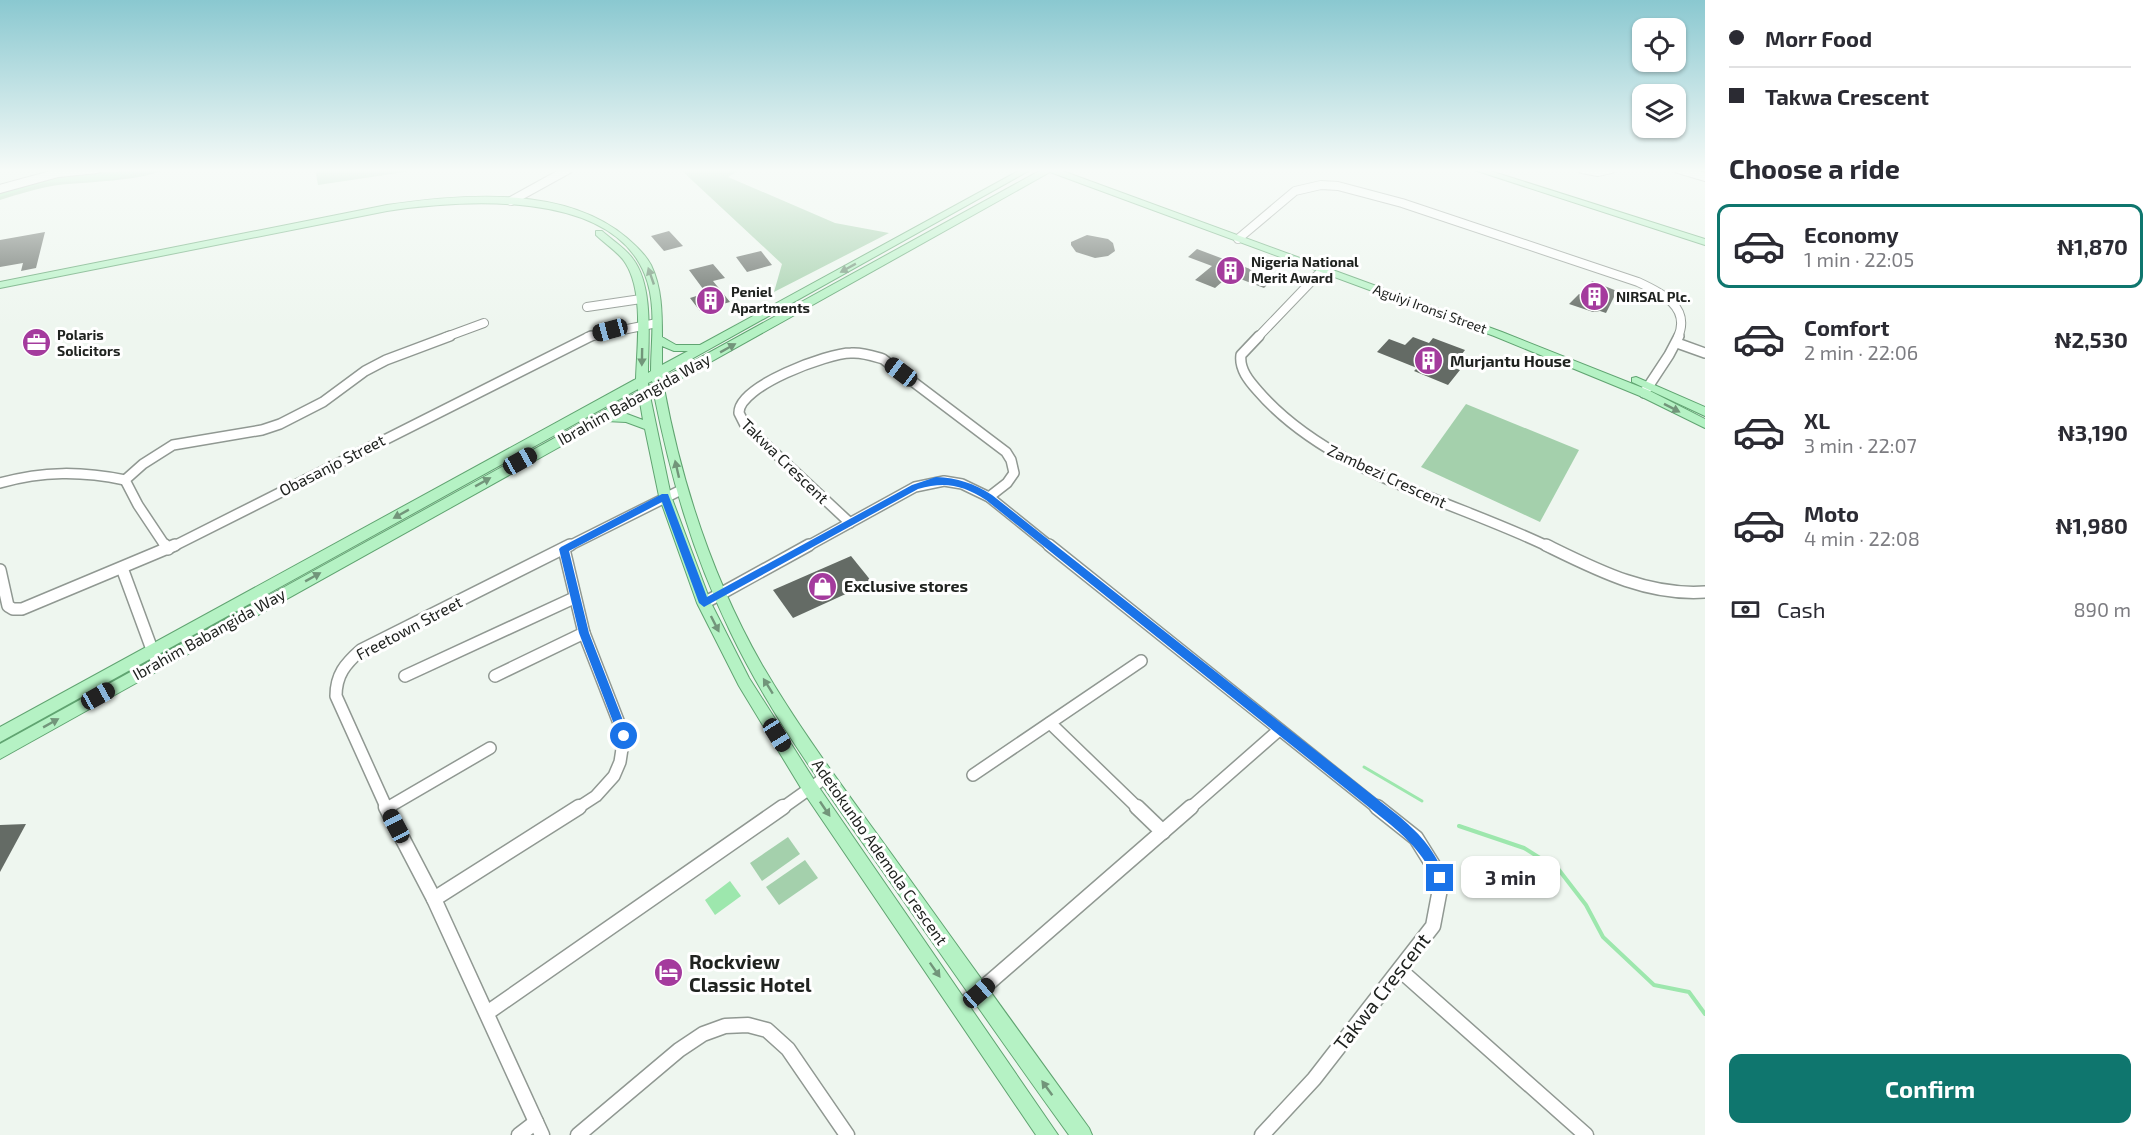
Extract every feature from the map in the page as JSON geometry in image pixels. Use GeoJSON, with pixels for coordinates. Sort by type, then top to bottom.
{"type":"FeatureCollection","features":[{"type":"Feature","properties":{"kind":"main road","name":"Adetokunbo Ademola Crescent"},"geometry":{"type":"LineString","coordinates":[[0,285],[317,222]]}},
{"type":"Feature","properties":{"kind":"main road","name":"Adetokunbo Ademola Crescent"},"geometry":{"type":"LineString","coordinates":[[0,290],[339,222]]}},
{"type":"Feature","properties":{"kind":"main road","name":"Adetokunbo Ademola Crescent"},"geometry":{"type":"LineString","coordinates":[[571,222],[596,231],[607,238],[629,260],[639,279],[643,325],[643,388],[665,496],[704,603],[744,682],[810,788],[1048,1135]]}},
{"type":"Feature","properties":{"kind":"main road","name":"Adetokunbo Ademola Crescent"},"geometry":{"type":"LineString","coordinates":[[594,222],[623,239],[640,256],[652,275],[657,323],[658,380],[681,490],[720,595],[761,675],[826,777],[1082,1135]]}},
{"type":"Feature","properties":{"kind":"main road","name":"Ibrahim Babangida Way"},"geometry":{"type":"LineString","coordinates":[[658,380],[708,346],[932,222]]}},
{"type":"Feature","properties":{"kind":"main road","name":"Ibrahim Babangida Way"},"geometry":{"type":"LineString","coordinates":[[0,735],[154,649],[951,222]]}},
{"type":"Feature","properties":{"kind":"main road","name":"Aguiyi Ironsi Street"},"geometry":{"type":"LineString","coordinates":[[1201,222],[1705,412]]}},
{"type":"Feature","properties":{"kind":"main road","name":"Aguiyi Ironsi Street"},"geometry":{"type":"LineString","coordinates":[[1206,222],[1241,236]]}},
{"type":"Feature","properties":{"kind":"main road"},"geometry":{"type":"LineString","coordinates":[[1642,222],[1705,242]]}},
{"type":"Feature","properties":{"kind":"main road"},"geometry":{"type":"LineString","coordinates":[[1673,222],[1705,232]]}},
{"type":"Feature","properties":{"kind":"main road"},"geometry":{"type":"LineString","coordinates":[[657,339],[674,348],[691,349],[708,346]]}},
{"type":"Feature","properties":{"kind":"main road","name":"Ibrahim Babangida Way"},"geometry":{"type":"LineString","coordinates":[[0,752],[600,418],[643,388]]}},
{"type":"Feature","properties":{"kind":"main road","name":"Aguiyi Ironsi Street"},"geometry":{"type":"LineString","coordinates":[[1646,389],[1705,424]]}},
{"type":"Feature","properties":{"kind":"main road"},"geometry":{"type":"LineString","coordinates":[[600,418],[627,418],[650,427]]}},
{"type":"Feature","properties":{"kind":"street"},"geometry":{"type":"LineString","coordinates":[[1241,236],[1258,222]]}},
{"type":"Feature","properties":{"kind":"street"},"geometry":{"type":"LineString","coordinates":[[1454,222],[1646,286],[1665,297],[1682,316],[1683,324],[1677,343],[1646,389]]}},
{"type":"Feature","properties":{"kind":"street","name":"Zambezi Crescent"},"geometry":{"type":"LineString","coordinates":[[1325,267],[1297,299],[1241,355],[1239,362],[1259,393],[1284,417],[1336,454],[1485,521],[1590,573],[1639,592],[1677,600],[1694,600],[1705,597]]}},
{"type":"Feature","properties":{"kind":"street"},"geometry":{"type":"LineString","coordinates":[[587,307],[641,298]]}},
{"type":"Feature","properties":{"kind":"street"},"geometry":{"type":"LineString","coordinates":[[125,480],[143,464],[173,445],[262,430],[280,424],[323,402],[365,371],[386,360],[484,323]]}},
{"type":"Feature","properties":{"kind":"street","name":"Obasanjo Street"},"geometry":{"type":"LineString","coordinates":[[0,570],[4,609],[22,609],[168,549],[583,339],[610,330],[657,323]]}},
{"type":"Feature","properties":{"kind":"street"},"geometry":{"type":"LineString","coordinates":[[1677,343],[1705,352]]}},
{"type":"Feature","properties":{"kind":"street","name":"Takwa Crescent"},"geometry":{"type":"LineString","coordinates":[[850,523],[745,425],[739,416],[738,408],[747,394],[757,388],[839,352],[861,352],[883,359],[1006,452],[1012,459],[1013,475],[1009,482],[989,497]]}},
{"type":"Feature","properties":{"kind":"street"},"geometry":{"type":"LineString","coordinates":[[0,483],[60,470],[88,472],[125,480]]}},
{"type":"Feature","properties":{"kind":"street"},"geometry":{"type":"LineString","coordinates":[[125,480],[138,505],[168,549]]}},
{"type":"Feature","properties":{"kind":"street","name":"Takwa Crescent"},"geometry":{"type":"LineString","coordinates":[[704,603],[915,487],[946,480],[966,484],[989,497],[1416,838],[1430,856],[1440,878],[1442,897],[1434,926],[1314,1079],[1262,1135]]}},
{"type":"Feature","properties":{"kind":"street","name":"Freetown Street"},"geometry":{"type":"LineString","coordinates":[[539,1129],[434,899],[387,808],[336,696],[336,682],[340,672],[361,650],[681,490]]}},
{"type":"Feature","properties":{"kind":"street","name":"Zambezi Crescent"},"geometry":{"type":"LineString","coordinates":[[1485,521],[1507,527],[1643,587],[1684,594],[1705,592]]}},
{"type":"Feature","properties":{"kind":"street"},"geometry":{"type":"LineString","coordinates":[[434,899],[596,796],[611,782],[619,768],[624,736],[584,633],[564,549]]}},
{"type":"Feature","properties":{"kind":"street"},"geometry":{"type":"LineString","coordinates":[[122,568],[141,622],[154,649],[157,663]]}},
{"type":"Feature","properties":{"kind":"street"},"geometry":{"type":"LineString","coordinates":[[405,676],[574,598]]}},
{"type":"Feature","properties":{"kind":"street"},"geometry":{"type":"LineString","coordinates":[[495,676],[584,633]]}},
{"type":"Feature","properties":{"kind":"street"},"geometry":{"type":"LineString","coordinates":[[973,775],[1141,661]]}},
{"type":"Feature","properties":{"kind":"street"},"geometry":{"type":"LineString","coordinates":[[1050,723],[1163,832]]}},
{"type":"Feature","properties":{"kind":"street"},"geometry":{"type":"LineString","coordinates":[[961,1007],[1279,730]]}},
{"type":"Feature","properties":{"kind":"street"},"geometry":{"type":"LineString","coordinates":[[387,808],[490,748]]}},
{"type":"Feature","properties":{"kind":"street"},"geometry":{"type":"LineString","coordinates":[[487,1013],[826,777]]}},
{"type":"Feature","properties":{"kind":"street"},"geometry":{"type":"LineString","coordinates":[[1400,970],[1586,1135]]}},
{"type":"Feature","properties":{"kind":"street"},"geometry":{"type":"LineString","coordinates":[[578,1135],[679,1050],[703,1034],[725,1026],[748,1025],[766,1030],[788,1049],[847,1135]]}},
{"type":"Feature","properties":{"kind":"street"},"geometry":{"type":"LineString","coordinates":[[519,1135],[539,1129]]}},
{"type":"Feature","properties":{"kind":"shaded area"},"geometry":{"type":"Polygon","coordinates":[[[737,222],[833,222],[889,233],[774,292],[782,264],[737,222]]]}},
{"type":"Feature","properties":{"kind":"shaded area"},"geometry":{"type":"Polygon","coordinates":[[[1466,404],[1579,450],[1540,522],[1421,467],[1466,404]]]}},
{"type":"Feature","properties":{"kind":"shaded area"},"geometry":{"type":"Polygon","coordinates":[[[788,837],[800,854],[762,881],[750,863],[788,837]]]}},
{"type":"Feature","properties":{"kind":"shaded area"},"geometry":{"type":"Polygon","coordinates":[[[805,860],[818,878],[779,905],[766,887],[805,860]]]}},
{"type":"Feature","properties":{"kind":"shaded area"},"geometry":{"type":"Polygon","coordinates":[[[730,881],[741,896],[715,915],[705,900],[730,881]]]}},
{"type":"Feature","properties":{"kind":"building"},"geometry":{"type":"Polygon","coordinates":[[[669,231],[683,246],[664,251],[651,236],[669,231]]]}},
{"type":"Feature","properties":{"kind":"building"},"geometry":{"type":"Polygon","coordinates":[[[45,232],[36,268],[21,271],[23,263],[0,267],[0,240],[45,232]]]}},
{"type":"Feature","properties":{"kind":"building"},"geometry":{"type":"Polygon","coordinates":[[[1087,235],[1108,239],[1113,243],[1115,251],[1108,256],[1095,258],[1076,252],[1071,242],[1087,235]]]}},
{"type":"Feature","properties":{"kind":"building","name":"Nigeria National Merit Award"},"geometry":{"type":"Polygon","coordinates":[[[1197,249],[1274,278],[1264,288],[1230,275],[1215,288],[1195,280],[1212,266],[1188,257],[1197,249]]]}},
{"type":"Feature","properties":{"kind":"building","name":"Peniel Apartments"},"geometry":{"type":"Polygon","coordinates":[[[761,251],[772,265],[747,272],[736,257],[761,251]]]}},
{"type":"Feature","properties":{"kind":"building"},"geometry":{"type":"Polygon","coordinates":[[[713,264],[725,278],[713,281],[730,302],[719,305],[721,308],[700,311],[690,298],[706,293],[689,270],[713,264]]]}},
{"type":"Feature","properties":{"kind":"building","name":"NIRSAL Plc."},"geometry":{"type":"Polygon","coordinates":[[[1592,281],[1617,291],[1606,313],[1593,312],[1569,304],[1579,294],[1583,295],[1592,281]]]}},
{"type":"Feature","properties":{"kind":"building","name":"Murjantu House"},"geometry":{"type":"Polygon","coordinates":[[[1413,337],[1429,343],[1433,338],[1465,350],[1452,367],[1460,370],[1448,385],[1414,371],[1417,368],[1377,352],[1389,339],[1405,345],[1413,337]]]}},
{"type":"Feature","properties":{"kind":"building","name":"Exclusive stores"},"geometry":{"type":"Polygon","coordinates":[[[851,556],[872,582],[793,618],[773,590],[851,556]]]}},
{"type":"Feature","properties":{"kind":"building"},"geometry":{"type":"Polygon","coordinates":[[[26,824],[0,872],[0,825],[26,824]]]}},
{"type":"Feature","properties":{"kind":"waterway"},"geometry":{"type":"LineString","coordinates":[[1364,767],[1422,801]]}},
{"type":"Feature","properties":{"kind":"waterway"},"geometry":{"type":"LineString","coordinates":[[1459,826],[1524,848],[1559,870],[1586,905],[1603,937],[1654,985],[1689,992],[1705,1014]]}},
{"type":"Feature","properties":{"kind":"place","name":"Nigeria National Merit Award"},"geometry":{"type":"Point","coordinates":[1230,270]}},
{"type":"Feature","properties":{"kind":"place","name":"NIRSAL Plc."},"geometry":{"type":"Point","coordinates":[1595,297]}},
{"type":"Feature","properties":{"kind":"place","name":"Peniel Apartments"},"geometry":{"type":"Point","coordinates":[710,300]}},
{"type":"Feature","properties":{"kind":"place","name":"Polaris Solicitors"},"geometry":{"type":"Point","coordinates":[36,343]}},
{"type":"Feature","properties":{"kind":"place","name":"Murjantu House"},"geometry":{"type":"Point","coordinates":[1429,361]}},
{"type":"Feature","properties":{"kind":"place","name":"Exclusive stores"},"geometry":{"type":"Point","coordinates":[823,586]}},
{"type":"Feature","properties":{"kind":"place","name":"Rockview Classic Hotel"},"geometry":{"type":"Point","coordinates":[668,973]}},
{"type":"Feature","properties":{"kind":"route"},"geometry":{"type":"LineString","coordinates":[[624,736],[584,633],[564,549],[665,496],[704,603],[915,487],[936,481],[956,481],[989,497],[1396,821],[1416,838],[1430,856],[1440,878]]}}]}
